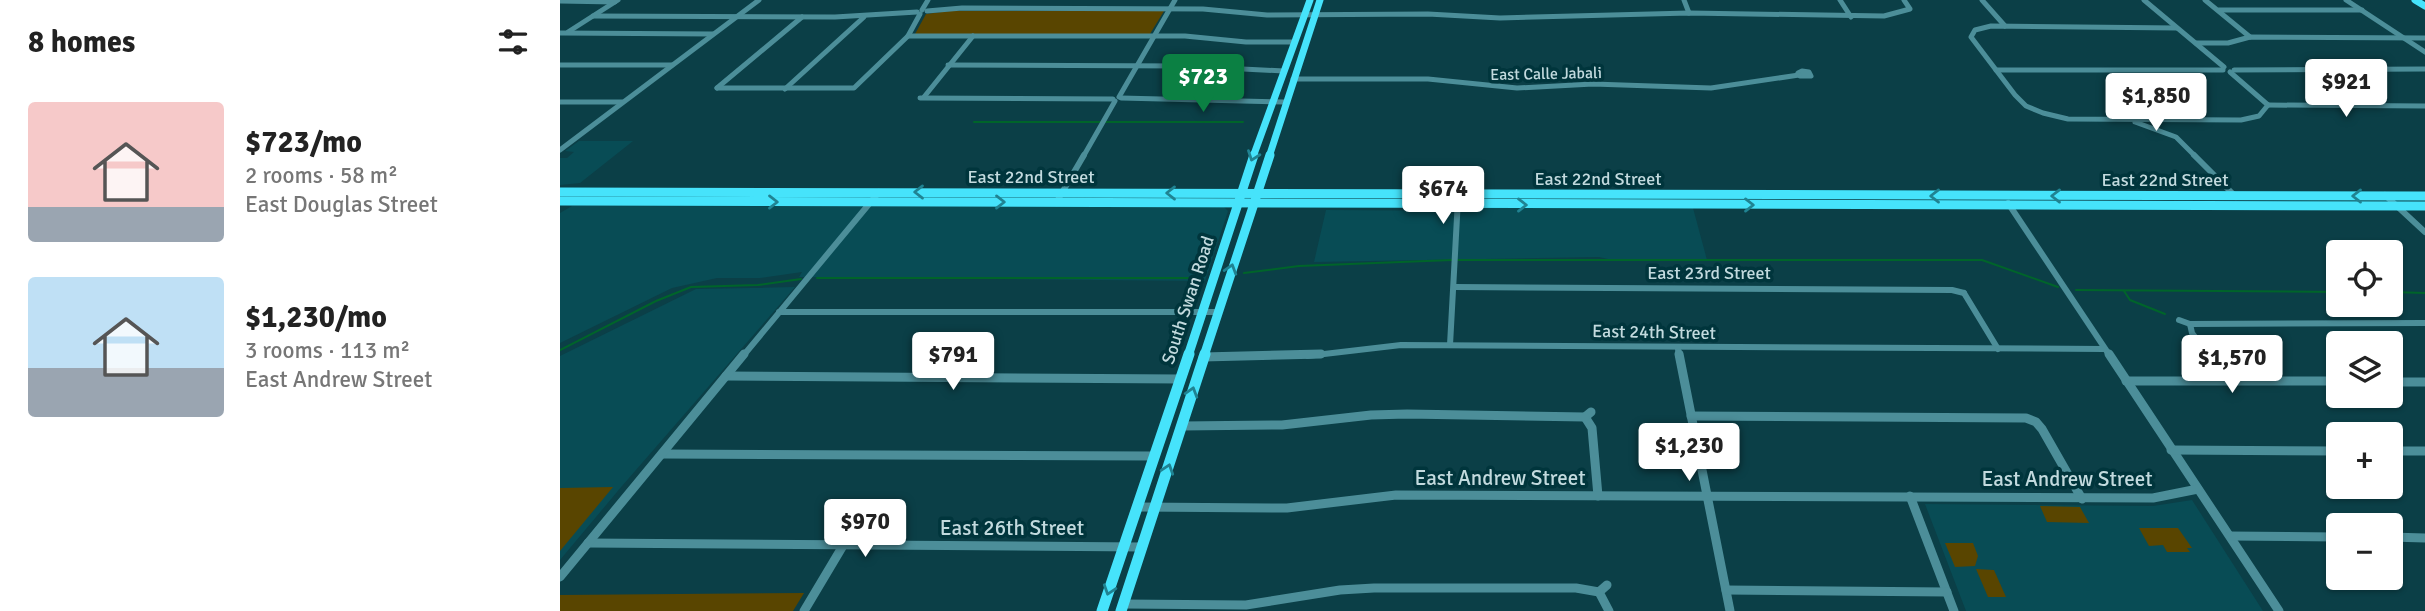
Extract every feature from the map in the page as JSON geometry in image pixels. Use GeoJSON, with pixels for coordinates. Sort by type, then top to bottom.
{"type":"FeatureCollection","features":[{"type":"Feature","properties":{"kind":"main road","name":"South Swan Road"},"geometry":{"type":"LineString","coordinates":[[1122,607],[1293,79],[1309,15],[1310,0]]}},
{"type":"Feature","properties":{"kind":"main road","name":"South Swan Road"},"geometry":{"type":"LineString","coordinates":[[1102,611],[1203,313],[1238,199],[1293,42],[1320,0]]}},
{"type":"Feature","properties":{"kind":"main road"},"geometry":{"type":"LineString","coordinates":[[2415,0],[2425,6]]}},
{"type":"Feature","properties":{"kind":"main road","name":"East 22nd Street"},"geometry":{"type":"LineString","coordinates":[[560,192],[1061,193],[1238,199]]}},
{"type":"Feature","properties":{"kind":"main road","name":"East 22nd Street"},"geometry":{"type":"LineString","coordinates":[[560,201],[1056,203],[1238,199],[1601,200],[1802,196],[2425,195]]}},
{"type":"Feature","properties":{"kind":"main road"},"geometry":{"type":"LineString","coordinates":[[1802,196],[1805,205]]}},
{"type":"Feature","properties":{"kind":"main road","name":"East 22nd Street"},"geometry":{"type":"LineString","coordinates":[[1601,200],[1805,205],[2425,206]]}},
{"type":"Feature","properties":{"kind":"street"},"geometry":{"type":"LineString","coordinates":[[562,147],[759,0]]}},
{"type":"Feature","properties":{"kind":"street"},"geometry":{"type":"LineString","coordinates":[[802,17],[717,88],[853,89],[908,36],[928,0]]}},
{"type":"Feature","properties":{"kind":"street"},"geometry":{"type":"LineString","coordinates":[[1056,203],[1175,0]]}},
{"type":"Feature","properties":{"kind":"street"},"geometry":{"type":"LineString","coordinates":[[1684,0],[1689,13]]}},
{"type":"Feature","properties":{"kind":"street"},"geometry":{"type":"LineString","coordinates":[[1840,0],[1850,17]]}},
{"type":"Feature","properties":{"kind":"street"},"geometry":{"type":"LineString","coordinates":[[593,16],[802,17],[921,12],[1170,9],[1309,15],[1556,18],[1689,13],[1850,17],[1910,12],[1904,0]]}},
{"type":"Feature","properties":{"kind":"street"},"geometry":{"type":"LineString","coordinates":[[1982,0],[2006,26]]}},
{"type":"Feature","properties":{"kind":"street"},"geometry":{"type":"LineString","coordinates":[[2144,0],[2224,69]]}},
{"type":"Feature","properties":{"kind":"street"},"geometry":{"type":"LineString","coordinates":[[2206,0],[2250,37]]}},
{"type":"Feature","properties":{"kind":"street"},"geometry":{"type":"LineString","coordinates":[[2346,0],[2425,52]]}},
{"type":"Feature","properties":{"kind":"street"},"geometry":{"type":"LineString","coordinates":[[560,1],[616,1]]}},
{"type":"Feature","properties":{"kind":"street"},"geometry":{"type":"LineString","coordinates":[[562,34],[616,1]]}},
{"type":"Feature","properties":{"kind":"street"},"geometry":{"type":"LineString","coordinates":[[2219,10],[2362,10]]}},
{"type":"Feature","properties":{"kind":"street"},"geometry":{"type":"LineString","coordinates":[[785,89],[864,16]]}},
{"type":"Feature","properties":{"kind":"street"},"geometry":{"type":"LineString","coordinates":[[2177,28],[2006,26],[1980,28],[1971,35],[2023,102],[2043,113],[2068,119],[2188,121],[2255,118],[2265,112],[2268,105]]}},
{"type":"Feature","properties":{"kind":"street"},"geometry":{"type":"LineString","coordinates":[[562,34],[714,34]]}},
{"type":"Feature","properties":{"kind":"street"},"geometry":{"type":"LineString","coordinates":[[908,36],[1154,36],[1293,42]]}},
{"type":"Feature","properties":{"kind":"street"},"geometry":{"type":"LineString","coordinates":[[973,36],[922,97],[1285,102]]}},
{"type":"Feature","properties":{"kind":"street"},"geometry":{"type":"LineString","coordinates":[[2196,43],[2228,43],[2250,37],[2425,38]]}},
{"type":"Feature","properties":{"kind":"street"},"geometry":{"type":"LineString","coordinates":[[560,65],[673,65]]}},
{"type":"Feature","properties":{"kind":"street"},"geometry":{"type":"LineString","coordinates":[[948,65],[1137,66],[1284,71]]}},
{"type":"Feature","properties":{"kind":"street"},"geometry":{"type":"LineString","coordinates":[[1996,70],[2425,69]]}},
{"type":"Feature","properties":{"kind":"street"},"geometry":{"type":"LineString","coordinates":[[2232,71],[2268,105],[2425,106]]}},
{"type":"Feature","properties":{"kind":"street","name":"East Calle Jabali"},"geometry":{"type":"LineString","coordinates":[[1293,79],[1428,79],[1517,88],[1593,84],[1711,88],[1799,75]]}},
{"type":"Feature","properties":{"kind":"street"},"geometry":{"type":"LineString","coordinates":[[560,102],[624,103]]}},
{"type":"Feature","properties":{"kind":"street"},"geometry":{"type":"LineString","coordinates":[[2124,120],[2154,127],[2176,137],[2246,206]]}},
{"type":"Feature","properties":{"kind":"street"},"geometry":{"type":"LineString","coordinates":[[2176,137],[2179,128],[2188,121]]}},
{"type":"Feature","properties":{"kind":"street"},"geometry":{"type":"LineString","coordinates":[[560,577],[879,192]]}},
{"type":"Feature","properties":{"kind":"street"},"geometry":{"type":"LineString","coordinates":[[2385,195],[2425,232]]}},
{"type":"Feature","properties":{"kind":"street"},"geometry":{"type":"LineString","coordinates":[[2003,196],[2279,611]]}},
{"type":"Feature","properties":{"kind":"street"},"geometry":{"type":"LineString","coordinates":[[1450,345],[1458,200]]}},
{"type":"Feature","properties":{"kind":"street","name":"East 23rd Street"},"geometry":{"type":"LineString","coordinates":[[1454,288],[1966,291],[1998,349]]}},
{"type":"Feature","properties":{"kind":"street"},"geometry":{"type":"LineString","coordinates":[[779,312],[1217,312]]}},
{"type":"Feature","properties":{"kind":"street"},"geometry":{"type":"LineString","coordinates":[[2179,320],[2190,324],[2425,323]]}},
{"type":"Feature","properties":{"kind":"street"},"geometry":{"type":"LineString","coordinates":[[2190,324],[2192,333],[2231,381]]}},
{"type":"Feature","properties":{"kind":"street","name":"East 24th Street"},"geometry":{"type":"LineString","coordinates":[[1203,357],[1300,357],[1401,345],[1678,349],[2104,349]]}},
{"type":"Feature","properties":{"kind":"street"},"geometry":{"type":"LineString","coordinates":[[1678,349],[1730,611]]}},
{"type":"Feature","properties":{"kind":"street"},"geometry":{"type":"LineString","coordinates":[[726,376],[1181,379]]}},
{"type":"Feature","properties":{"kind":"street"},"geometry":{"type":"LineString","coordinates":[[2126,381],[2326,381]]}},
{"type":"Feature","properties":{"kind":"street"},"geometry":{"type":"LineString","coordinates":[[2403,382],[2425,382]]}},
{"type":"Feature","properties":{"kind":"street"},"geometry":{"type":"LineString","coordinates":[[1182,426],[1282,425],[1371,415],[1588,414],[1598,496]]}},
{"type":"Feature","properties":{"kind":"street"},"geometry":{"type":"LineString","coordinates":[[1691,416],[2036,417],[2082,499]]}},
{"type":"Feature","properties":{"kind":"street"},"geometry":{"type":"LineString","coordinates":[[2171,450],[2326,451]]}},
{"type":"Feature","properties":{"kind":"street"},"geometry":{"type":"LineString","coordinates":[[2403,451],[2425,451]]}},
{"type":"Feature","properties":{"kind":"street"},"geometry":{"type":"LineString","coordinates":[[662,454],[1155,456]]}},
{"type":"Feature","properties":{"kind":"street","name":"East Andrew Street"},"geometry":{"type":"LineString","coordinates":[[1138,507],[1287,508],[1396,495],[2153,498],[2198,489]]}},
{"type":"Feature","properties":{"kind":"street"},"geometry":{"type":"LineString","coordinates":[[1910,496],[1954,611]]}},
{"type":"Feature","properties":{"kind":"street"},"geometry":{"type":"LineString","coordinates":[[2230,536],[2326,537]]}},
{"type":"Feature","properties":{"kind":"street"},"geometry":{"type":"LineString","coordinates":[[2403,537],[2425,538]]}},
{"type":"Feature","properties":{"kind":"street","name":"East 26th Street"},"geometry":{"type":"LineString","coordinates":[[588,543],[1142,547]]}},
{"type":"Feature","properties":{"kind":"street"},"geometry":{"type":"LineString","coordinates":[[804,611],[844,544]]}},
{"type":"Feature","properties":{"kind":"street"},"geometry":{"type":"LineString","coordinates":[[1122,607],[1246,605],[1339,590],[1374,588],[1576,588],[1603,589],[1609,611]]}},
{"type":"Feature","properties":{"kind":"street"},"geometry":{"type":"LineString","coordinates":[[1726,590],[1947,592]]}},
{"type":"Feature","properties":{"kind":"shaded area"},"geometry":{"type":"Polygon","coordinates":[[[950,11],[1164,11],[1150,34],[915,34],[926,14],[950,11]]]}},
{"type":"Feature","properties":{"kind":"shaded area"},"geometry":{"type":"Polygon","coordinates":[[[579,141],[633,141],[580,183],[560,185],[560,158],[567,158],[574,152],[565,151],[579,141]]]}},
{"type":"Feature","properties":{"kind":"shaded area"},"geometry":{"type":"Polygon","coordinates":[[[572,206],[1224,207],[1228,211],[1205,281],[799,277],[802,272],[760,278],[717,278],[672,288],[560,343],[560,213],[572,206]]]}},
{"type":"Feature","properties":{"kind":"shaded area"},"geometry":{"type":"Polygon","coordinates":[[[1468,208],[1693,208],[1707,260],[1599,257],[1314,262],[1326,210],[1465,211],[1468,208]]]}},
{"type":"Feature","properties":{"kind":"shaded area"},"geometry":{"type":"Polygon","coordinates":[[[795,287],[560,560],[560,356],[696,289],[795,287]]]}},
{"type":"Feature","properties":{"kind":"shaded area"},"geometry":{"type":"Polygon","coordinates":[[[613,487],[560,551],[560,488],[613,487]]]}},
{"type":"Feature","properties":{"kind":"shaded area"},"geometry":{"type":"Polygon","coordinates":[[[2192,500],[2263,611],[1966,611],[1925,504],[2153,506],[2192,500]]]}},
{"type":"Feature","properties":{"kind":"shaded area"},"geometry":{"type":"Polygon","coordinates":[[[2040,506],[2080,507],[2089,523],[2047,522],[2040,506]]]}},
{"type":"Feature","properties":{"kind":"shaded area"},"geometry":{"type":"Polygon","coordinates":[[[2139,528],[2178,528],[2192,548],[2187,548],[2190,552],[2167,552],[2163,545],[2149,546],[2139,528]]]}},
{"type":"Feature","properties":{"kind":"shaded area"},"geometry":{"type":"Polygon","coordinates":[[[1945,543],[1973,543],[1978,556],[1975,566],[1955,567],[1945,543]]]}},
{"type":"Feature","properties":{"kind":"shaded area"},"geometry":{"type":"Polygon","coordinates":[[[1976,569],[1994,570],[2006,597],[1988,597],[1976,569]]]}},
{"type":"Feature","properties":{"kind":"shaded area"},"geometry":{"type":"Polygon","coordinates":[[[804,593],[793,611],[560,611],[560,595],[804,593]]]}},
{"type":"Feature","properties":{"kind":"waterway"},"geometry":{"type":"LineString","coordinates":[[974,122],[1243,122]]}},
{"type":"Feature","properties":{"kind":"waterway"},"geometry":{"type":"LineString","coordinates":[[1244,273],[1299,266],[1452,260]]}},
{"type":"Feature","properties":{"kind":"waterway"},"geometry":{"type":"LineString","coordinates":[[1458,260],[1982,260],[2058,287]]}},
{"type":"Feature","properties":{"kind":"waterway"},"geometry":{"type":"LineString","coordinates":[[817,278],[1199,278]]}},
{"type":"Feature","properties":{"kind":"waterway"},"geometry":{"type":"LineString","coordinates":[[560,350],[656,301],[691,287],[758,285],[801,279]]}},
{"type":"Feature","properties":{"kind":"waterway"},"geometry":{"type":"LineString","coordinates":[[2076,290],[2326,292]]}},
{"type":"Feature","properties":{"kind":"waterway"},"geometry":{"type":"LineString","coordinates":[[2124,291],[2130,300],[2165,314]]}},
{"type":"Feature","properties":{"kind":"waterway"},"geometry":{"type":"LineString","coordinates":[[2403,292],[2425,293]]}}]}
